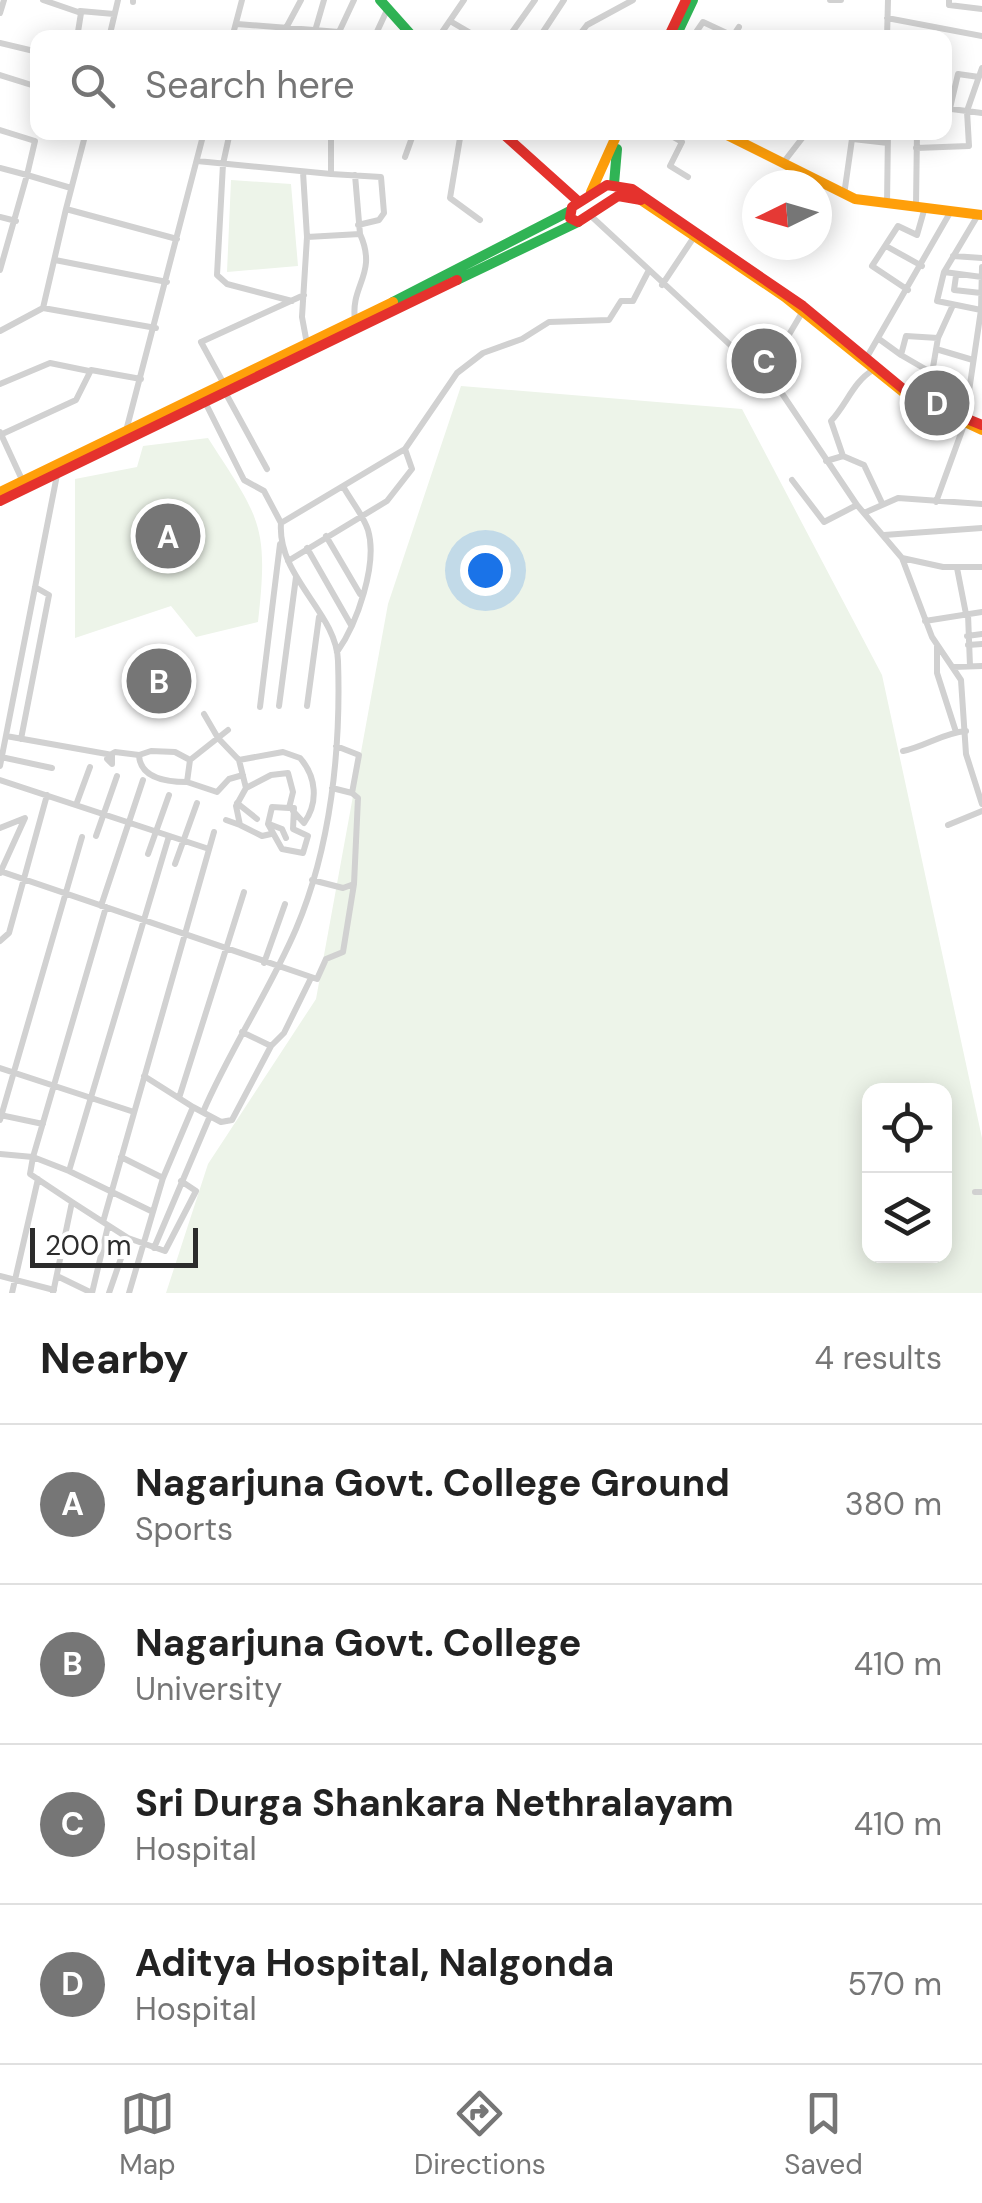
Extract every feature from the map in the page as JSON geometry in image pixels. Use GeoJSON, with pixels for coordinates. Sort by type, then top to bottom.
{"type":"FeatureCollection","features":[{"type":"Feature","properties":{"kind":"main road"},"geometry":{"type":"LineString","coordinates":[[675,30],[689,3]]}},
{"type":"Feature","properties":{"kind":"main road"},"geometry":{"type":"LineString","coordinates":[[384,4],[407,30]]}},
{"type":"Feature","properties":{"kind":"main road"},"geometry":{"type":"LineString","coordinates":[[509,140],[578,204]]}},
{"type":"Feature","properties":{"kind":"main road"},"geometry":{"type":"LineString","coordinates":[[578,222],[570,218],[603,173],[617,140]]}},
{"type":"Feature","properties":{"kind":"main road"},"geometry":{"type":"LineString","coordinates":[[612,198],[619,140]]}},
{"type":"Feature","properties":{"kind":"main road"},"geometry":{"type":"LineString","coordinates":[[736,140],[844,195],[980,215]]}},
{"type":"Feature","properties":{"kind":"main road"},"geometry":{"type":"LineString","coordinates":[[0,492],[57,474],[205,401],[614,184]]}},
{"type":"Feature","properties":{"kind":"main road"},"geometry":{"type":"LineString","coordinates":[[614,184],[642,195],[752,270],[924,404],[964,422]]}},
{"type":"Feature","properties":{"kind":"main road"},"geometry":{"type":"LineString","coordinates":[[0,502],[24,485],[126,432],[591,216],[612,198],[624,195],[639,199],[803,310],[922,409],[982,427]]}},
{"type":"Feature","properties":{"kind":"street"},"geometry":{"type":"LineString","coordinates":[[0,13],[4,0]]}},
{"type":"Feature","properties":{"kind":"street"},"geometry":{"type":"LineString","coordinates":[[43,0],[79,11],[114,14]]}},
{"type":"Feature","properties":{"kind":"street"},"geometry":{"type":"LineString","coordinates":[[111,30],[118,0]]}},
{"type":"Feature","properties":{"kind":"street"},"geometry":{"type":"LineString","coordinates":[[234,30],[242,0]]}},
{"type":"Feature","properties":{"kind":"street"},"geometry":{"type":"LineString","coordinates":[[286,28],[300,0]]}},
{"type":"Feature","properties":{"kind":"street"},"geometry":{"type":"LineString","coordinates":[[315,30],[324,0]]}},
{"type":"Feature","properties":{"kind":"street"},"geometry":{"type":"LineString","coordinates":[[340,30],[354,0]]}},
{"type":"Feature","properties":{"kind":"street"},"geometry":{"type":"LineString","coordinates":[[444,30],[464,0]]}},
{"type":"Feature","properties":{"kind":"street"},"geometry":{"type":"LineString","coordinates":[[514,30],[535,0]]}},
{"type":"Feature","properties":{"kind":"street"},"geometry":{"type":"LineString","coordinates":[[544,30],[564,0]]}},
{"type":"Feature","properties":{"kind":"street"},"geometry":{"type":"LineString","coordinates":[[584,30],[633,0]]}},
{"type":"Feature","properties":{"kind":"street"},"geometry":{"type":"LineString","coordinates":[[672,0],[689,3]]}},
{"type":"Feature","properties":{"kind":"street"},"geometry":{"type":"LineString","coordinates":[[830,0],[841,0]]}},
{"type":"Feature","properties":{"kind":"street"},"geometry":{"type":"LineString","coordinates":[[887,30],[888,0]]}},
{"type":"Feature","properties":{"kind":"street"},"geometry":{"type":"LineString","coordinates":[[949,0],[949,4],[982,9]]}},
{"type":"Feature","properties":{"kind":"street"},"geometry":{"type":"LineString","coordinates":[[376,30],[384,4]]}},
{"type":"Feature","properties":{"kind":"street"},"geometry":{"type":"LineString","coordinates":[[79,11],[79,30]]}},
{"type":"Feature","properties":{"kind":"street"},"geometry":{"type":"LineString","coordinates":[[887,18],[950,30]]}},
{"type":"Feature","properties":{"kind":"street"},"geometry":{"type":"LineString","coordinates":[[450,21],[465,30]]}},
{"type":"Feature","properties":{"kind":"street"},"geometry":{"type":"LineString","coordinates":[[698,30],[703,22],[720,30]]}},
{"type":"Feature","properties":{"kind":"street"},"geometry":{"type":"LineString","coordinates":[[236,24],[305,30]]}},
{"type":"Feature","properties":{"kind":"street"},"geometry":{"type":"LineString","coordinates":[[952,30],[982,36]]}},
{"type":"Feature","properties":{"kind":"street"},"geometry":{"type":"LineString","coordinates":[[0,43],[30,50]]}},
{"type":"Feature","properties":{"kind":"street"},"geometry":{"type":"LineString","coordinates":[[916,148],[969,146],[968,111],[981,72],[958,74],[952,93]]}},
{"type":"Feature","properties":{"kind":"street"},"geometry":{"type":"LineString","coordinates":[[0,75],[30,84]]}},
{"type":"Feature","properties":{"kind":"street"},"geometry":{"type":"LineString","coordinates":[[952,109],[982,113]]}},
{"type":"Feature","properties":{"kind":"street"},"geometry":{"type":"LineString","coordinates":[[0,130],[30,139]]}},
{"type":"Feature","properties":{"kind":"street"},"geometry":{"type":"LineString","coordinates":[[0,270],[35,140]]}},
{"type":"Feature","properties":{"kind":"street"},"geometry":{"type":"LineString","coordinates":[[43,308],[84,140]]}},
{"type":"Feature","properties":{"kind":"street"},"geometry":{"type":"LineString","coordinates":[[126,432],[202,140]]}},
{"type":"Feature","properties":{"kind":"street"},"geometry":{"type":"LineString","coordinates":[[228,140],[223,164],[218,275],[227,284],[292,301]]}},
{"type":"Feature","properties":{"kind":"street"},"geometry":{"type":"LineString","coordinates":[[331,140],[331,174]]}},
{"type":"Feature","properties":{"kind":"street"},"geometry":{"type":"LineString","coordinates":[[405,157],[411,140]]}},
{"type":"Feature","properties":{"kind":"street"},"geometry":{"type":"LineString","coordinates":[[460,140],[450,198],[480,220]]}},
{"type":"Feature","properties":{"kind":"street"},"geometry":{"type":"LineString","coordinates":[[678,140],[682,142],[670,166],[688,177]]}},
{"type":"Feature","properties":{"kind":"street"},"geometry":{"type":"LineString","coordinates":[[782,164],[801,140]]}},
{"type":"Feature","properties":{"kind":"street"},"geometry":{"type":"LineString","coordinates":[[844,195],[852,140]]}},
{"type":"Feature","properties":{"kind":"street"},"geometry":{"type":"LineString","coordinates":[[870,140],[888,144]]}},
{"type":"Feature","properties":{"kind":"street"},"geometry":{"type":"LineString","coordinates":[[887,204],[888,140]]}},
{"type":"Feature","properties":{"kind":"street"},"geometry":{"type":"LineString","coordinates":[[916,140],[921,206],[918,235]]}},
{"type":"Feature","properties":{"kind":"street"},"geometry":{"type":"LineString","coordinates":[[196,161],[381,176],[386,206],[378,220],[359,229],[307,236]]}},
{"type":"Feature","properties":{"kind":"street"},"geometry":{"type":"LineString","coordinates":[[0,168],[71,188]]}},
{"type":"Feature","properties":{"kind":"street"},"geometry":{"type":"LineString","coordinates":[[303,172],[307,344]]}},
{"type":"Feature","properties":{"kind":"street"},"geometry":{"type":"LineString","coordinates":[[356,175],[359,229],[368,269],[354,303],[356,320]]}},
{"type":"Feature","properties":{"kind":"street"},"geometry":{"type":"LineString","coordinates":[[66,209],[178,239]]}},
{"type":"Feature","properties":{"kind":"street"},"geometry":{"type":"LineString","coordinates":[[867,357],[952,210]]}},
{"type":"Feature","properties":{"kind":"street"},"geometry":{"type":"LineString","coordinates":[[980,215],[944,272],[937,302],[981,310]]}},
{"type":"Feature","properties":{"kind":"street"},"geometry":{"type":"LineString","coordinates":[[591,216],[662,285],[766,375],[794,409],[857,505],[902,558],[937,646],[961,680],[970,770],[981,802],[948,826]]}},
{"type":"Feature","properties":{"kind":"street"},"geometry":{"type":"LineString","coordinates":[[0,217],[16,222]]}},
{"type":"Feature","properties":{"kind":"street"},"geometry":{"type":"LineString","coordinates":[[908,290],[872,266],[898,226],[934,244]]}},
{"type":"Feature","properties":{"kind":"street"},"geometry":{"type":"LineString","coordinates":[[662,285],[694,237]]}},
{"type":"Feature","properties":{"kind":"street"},"geometry":{"type":"LineString","coordinates":[[886,246],[922,266]]}},
{"type":"Feature","properties":{"kind":"street"},"geometry":{"type":"LineString","coordinates":[[953,256],[982,258]]}},
{"type":"Feature","properties":{"kind":"street"},"geometry":{"type":"LineString","coordinates":[[54,260],[167,282]]}},
{"type":"Feature","properties":{"kind":"street"},"geometry":{"type":"LineString","coordinates":[[936,502],[964,422],[981,310],[982,267]]}},
{"type":"Feature","properties":{"kind":"street"},"geometry":{"type":"LineString","coordinates":[[281,523],[405,449],[457,372],[470,361],[549,322],[609,320],[620,301],[633,301],[648,272]]}},
{"type":"Feature","properties":{"kind":"street"},"geometry":{"type":"LineString","coordinates":[[944,272],[982,277]]}},
{"type":"Feature","properties":{"kind":"street"},"geometry":{"type":"LineString","coordinates":[[956,276],[954,290],[982,293]]}},
{"type":"Feature","properties":{"kind":"street"},"geometry":{"type":"LineString","coordinates":[[267,469],[201,342],[304,296]]}},
{"type":"Feature","properties":{"kind":"street"},"geometry":{"type":"LineString","coordinates":[[924,404],[938,338],[953,305]]}},
{"type":"Feature","properties":{"kind":"street"},"geometry":{"type":"LineString","coordinates":[[0,318],[2,330],[43,308],[156,328]]}},
{"type":"Feature","properties":{"kind":"street"},"geometry":{"type":"LineString","coordinates":[[766,375],[803,310]]}},
{"type":"Feature","properties":{"kind":"street"},"geometry":{"type":"LineString","coordinates":[[901,355],[906,336],[938,338]]}},
{"type":"Feature","properties":{"kind":"street"},"geometry":{"type":"LineString","coordinates":[[879,339],[932,373]]}},
{"type":"Feature","properties":{"kind":"street"},"geometry":{"type":"LineString","coordinates":[[936,350],[973,360]]}},
{"type":"Feature","properties":{"kind":"street"},"geometry":{"type":"LineString","coordinates":[[0,384],[50,363],[141,379]]}},
{"type":"Feature","properties":{"kind":"street"},"geometry":{"type":"LineString","coordinates":[[842,456],[831,422],[847,404],[859,378],[874,369]]}},
{"type":"Feature","properties":{"kind":"street"},"geometry":{"type":"LineString","coordinates":[[24,485],[0,434],[76,400],[89,371]]}},
{"type":"Feature","properties":{"kind":"street"},"geometry":{"type":"LineString","coordinates":[[205,401],[244,480],[264,491],[281,523],[260,707]]}},
{"type":"Feature","properties":{"kind":"street"},"geometry":{"type":"LineString","coordinates":[[132,411],[145,423]]}},
{"type":"Feature","properties":{"kind":"street"},"geometry":{"type":"LineString","coordinates":[[288,561],[395,496],[413,466],[405,449]]}},
{"type":"Feature","properties":{"kind":"street"},"geometry":{"type":"LineString","coordinates":[[826,461],[842,456],[864,464],[882,503]]}},
{"type":"Feature","properties":{"kind":"street"},"geometry":{"type":"LineString","coordinates":[[52,768],[1,762],[57,474]]}},
{"type":"Feature","properties":{"kind":"street"},"geometry":{"type":"LineString","coordinates":[[792,480],[824,522],[857,505]]}},
{"type":"Feature","properties":{"kind":"street"},"geometry":{"type":"LineString","coordinates":[[337,652],[352,625],[370,548],[361,516],[344,488]]}},
{"type":"Feature","properties":{"kind":"street"},"geometry":{"type":"LineString","coordinates":[[864,513],[882,503],[914,497],[982,504]]}},
{"type":"Feature","properties":{"kind":"street"},"geometry":{"type":"LineString","coordinates":[[883,535],[982,528]]}},
{"type":"Feature","properties":{"kind":"street"},"geometry":{"type":"LineString","coordinates":[[326,536],[360,595]]}},
{"type":"Feature","properties":{"kind":"street"},"geometry":{"type":"LineString","coordinates":[[154,1248],[242,1032],[278,968],[312,880],[332,788],[337,652],[280,542]]}},
{"type":"Feature","properties":{"kind":"street"},"geometry":{"type":"LineString","coordinates":[[307,548],[352,625]]}},
{"type":"Feature","properties":{"kind":"street"},"geometry":{"type":"LineString","coordinates":[[902,558],[956,568],[981,567],[982,577]]}},
{"type":"Feature","properties":{"kind":"street"},"geometry":{"type":"LineString","coordinates":[[956,568],[967,614],[970,666]]}},
{"type":"Feature","properties":{"kind":"street"},"geometry":{"type":"LineString","coordinates":[[280,706],[296,576]]}},
{"type":"Feature","properties":{"kind":"street"},"geometry":{"type":"LineString","coordinates":[[21,739],[48,595],[35,587]]}},
{"type":"Feature","properties":{"kind":"street"},"geometry":{"type":"LineString","coordinates":[[925,621],[982,612]]}},
{"type":"Feature","properties":{"kind":"street"},"geometry":{"type":"LineString","coordinates":[[307,706],[319,616]]}},
{"type":"Feature","properties":{"kind":"street"},"geometry":{"type":"LineString","coordinates":[[967,640],[982,634]]}},
{"type":"Feature","properties":{"kind":"street"},"geometry":{"type":"LineString","coordinates":[[967,640],[982,644]]}},
{"type":"Feature","properties":{"kind":"street"},"geometry":{"type":"LineString","coordinates":[[937,646],[938,673],[956,732]]}},
{"type":"Feature","properties":{"kind":"street"},"geometry":{"type":"LineString","coordinates":[[952,666],[982,666]]}},
{"type":"Feature","properties":{"kind":"street"},"geometry":{"type":"LineString","coordinates":[[0,704],[12,702]]}},
{"type":"Feature","properties":{"kind":"street"},"geometry":{"type":"LineString","coordinates":[[204,714],[218,738],[240,760],[246,788]]}},
{"type":"Feature","properties":{"kind":"street"},"geometry":{"type":"LineString","coordinates":[[187,782],[190,760],[228,730]]}},
{"type":"Feature","properties":{"kind":"street"},"geometry":{"type":"LineString","coordinates":[[902,751],[966,731]]}},
{"type":"Feature","properties":{"kind":"street"},"geometry":{"type":"LineString","coordinates":[[6,736],[112,755],[175,752],[190,760]]}},
{"type":"Feature","properties":{"kind":"street"},"geometry":{"type":"LineString","coordinates":[[336,746],[358,752],[352,793]]}},
{"type":"Feature","properties":{"kind":"street"},"geometry":{"type":"LineString","coordinates":[[240,760],[283,752],[300,758],[312,780],[314,804],[304,823],[290,811],[272,808],[268,824],[272,834],[282,850],[298,855],[307,850],[304,838],[293,829],[290,811],[293,792],[288,774],[270,774],[246,788],[237,803],[242,828]]}},
{"type":"Feature","properties":{"kind":"street"},"geometry":{"type":"LineString","coordinates":[[139,755],[139,764],[148,774],[218,792],[229,779],[243,775]]}},
{"type":"Feature","properties":{"kind":"street"},"geometry":{"type":"LineString","coordinates":[[76,805],[90,767]]}},
{"type":"Feature","properties":{"kind":"street"},"geometry":{"type":"LineString","coordinates":[[970,770],[982,772]]}},
{"type":"Feature","properties":{"kind":"street"},"geometry":{"type":"LineString","coordinates":[[96,836],[117,776]]}},
{"type":"Feature","properties":{"kind":"street"},"geometry":{"type":"LineString","coordinates":[[0,780],[209,849]]}},
{"type":"Feature","properties":{"kind":"street"},"geometry":{"type":"LineString","coordinates":[[144,780],[103,906],[28,1170],[128,1238],[166,1250],[195,1194],[195,1187],[181,1181]]}},
{"type":"Feature","properties":{"kind":"street"},"geometry":{"type":"LineString","coordinates":[[0,828],[25,818],[0,872],[185,933],[226,951],[320,978],[326,960],[343,952],[360,814],[358,798],[332,788]]}},
{"type":"Feature","properties":{"kind":"street"},"geometry":{"type":"LineString","coordinates":[[0,941],[9,933],[46,795]]}},
{"type":"Feature","properties":{"kind":"street"},"geometry":{"type":"LineString","coordinates":[[148,854],[169,795]]}},
{"type":"Feature","properties":{"kind":"street"},"geometry":{"type":"LineString","coordinates":[[175,864],[197,803]]}},
{"type":"Feature","properties":{"kind":"street"},"geometry":{"type":"LineString","coordinates":[[237,803],[258,819]]}},
{"type":"Feature","properties":{"kind":"street"},"geometry":{"type":"LineString","coordinates":[[242,828],[246,812]]}},
{"type":"Feature","properties":{"kind":"street"},"geometry":{"type":"LineString","coordinates":[[226,820],[262,836],[272,834]]}},
{"type":"Feature","properties":{"kind":"street"},"geometry":{"type":"LineString","coordinates":[[268,824],[282,829],[286,838]]}},
{"type":"Feature","properties":{"kind":"street"},"geometry":{"type":"LineString","coordinates":[[57,1276],[92,1293],[112,1189],[214,832]]}},
{"type":"Feature","properties":{"kind":"street"},"geometry":{"type":"LineString","coordinates":[[69,1171],[169,836]]}},
{"type":"Feature","properties":{"kind":"street"},"geometry":{"type":"LineString","coordinates":[[43,1124],[0,1117],[82,837]]}},
{"type":"Feature","properties":{"kind":"street"},"geometry":{"type":"LineString","coordinates":[[312,880],[343,888],[354,884]]}},
{"type":"Feature","properties":{"kind":"street"},"geometry":{"type":"LineString","coordinates":[[179,1098],[244,892]]}},
{"type":"Feature","properties":{"kind":"street"},"geometry":{"type":"LineString","coordinates":[[264,963],[285,904]]}},
{"type":"Feature","properties":{"kind":"street"},"geometry":{"type":"LineString","coordinates":[[144,1076],[225,1123],[232,1120],[271,1046],[284,1033],[311,978]]}},
{"type":"Feature","properties":{"kind":"street"},"geometry":{"type":"LineString","coordinates":[[242,1032],[271,1046]]}},
{"type":"Feature","properties":{"kind":"street"},"geometry":{"type":"LineString","coordinates":[[0,1068],[134,1112]]}},
{"type":"Feature","properties":{"kind":"street"},"geometry":{"type":"LineString","coordinates":[[129,1293],[151,1211],[193,1107]]}},
{"type":"Feature","properties":{"kind":"street"},"geometry":{"type":"LineString","coordinates":[[121,1156],[163,1178]]}},
{"type":"Feature","properties":{"kind":"street"},"geometry":{"type":"LineString","coordinates":[[1,1157],[33,1157],[112,1189],[151,1211]]}},
{"type":"Feature","properties":{"kind":"street"},"geometry":{"type":"LineString","coordinates":[[12,1293],[38,1179]]}},
{"type":"Feature","properties":{"kind":"street"},"geometry":{"type":"LineString","coordinates":[[0,1276],[53,1292],[72,1202]]}},
{"type":"Feature","properties":{"kind":"street"},"geometry":{"type":"LineString","coordinates":[[109,1293],[128,1238]]}},
{"type":"Feature","properties":{"kind":"shaded area"},"geometry":{"type":"Polygon","coordinates":[[[231,180],[291,184],[298,266],[227,272],[231,180]]]}},
{"type":"Feature","properties":{"kind":"shaded area"},"geometry":{"type":"Polygon","coordinates":[[[461,386],[742,409],[882,675],[982,1138],[982,1293],[166,1293],[208,1164],[316,999],[388,604],[461,386]]]}},
{"type":"Feature","properties":{"kind":"shaded area"},"geometry":{"type":"Polygon","coordinates":[[[208,438],[257,524],[262,563],[258,622],[196,637],[171,606],[75,638],[75,479],[137,467],[143,446],[208,438]]]}},
{"type":"Feature","properties":{"kind":"traffic: fast"},"geometry":{"type":"LineString","coordinates":[[380,0],[407,30]]}},
{"type":"Feature","properties":{"kind":"traffic: fast"},"geometry":{"type":"LineString","coordinates":[[679,30],[693,0]]}},
{"type":"Feature","properties":{"kind":"traffic: fast"},"geometry":{"type":"LineString","coordinates":[[614,184],[617,149]]}},
{"type":"Feature","properties":{"kind":"traffic: fast"},"geometry":{"type":"LineString","coordinates":[[393,302],[570,211]]}},
{"type":"Feature","properties":{"kind":"traffic: fast"},"geometry":{"type":"LineString","coordinates":[[457,280],[578,222]]}},
{"type":"Feature","properties":{"kind":"traffic: slow"},"geometry":{"type":"LineString","coordinates":[[591,192],[614,140]]}},
{"type":"Feature","properties":{"kind":"traffic: slow"},"geometry":{"type":"LineString","coordinates":[[737,140],[855,199],[982,215]]}},
{"type":"Feature","properties":{"kind":"traffic: slow"},"geometry":{"type":"LineString","coordinates":[[641,200],[785,297],[907,395],[982,430]]}},
{"type":"Feature","properties":{"kind":"traffic: slow"},"geometry":{"type":"LineString","coordinates":[[0,492],[393,302]]}},
{"type":"Feature","properties":{"kind":"traffic: jam"},"geometry":{"type":"LineString","coordinates":[[672,30],[686,0]]}},
{"type":"Feature","properties":{"kind":"traffic: jam"},"geometry":{"type":"LineString","coordinates":[[510,140],[579,202]]}},
{"type":"Feature","properties":{"kind":"traffic: jam"},"geometry":{"type":"LineString","coordinates":[[641,200],[618,196],[578,222],[570,218],[572,207],[607,185],[632,189],[803,306],[913,397],[982,425]]}},
{"type":"Feature","properties":{"kind":"traffic: jam"},"geometry":{"type":"LineString","coordinates":[[0,501],[457,280]]}},
{"type":"Feature","properties":{"kind":"place","name":"Sri Durga Shankara Nethralayam"},"geometry":{"type":"Point","coordinates":[764,361]}},
{"type":"Feature","properties":{"kind":"place","name":"Aditya Hospital, Nalgonda"},"geometry":{"type":"Point","coordinates":[937,403]}},
{"type":"Feature","properties":{"kind":"place","name":"Nagarjuna Govt. College Ground"},"geometry":{"type":"Point","coordinates":[168,536]}},
{"type":"Feature","properties":{"kind":"place","name":"Nagarjuna Govt. College"},"geometry":{"type":"Point","coordinates":[159,681]}}]}
